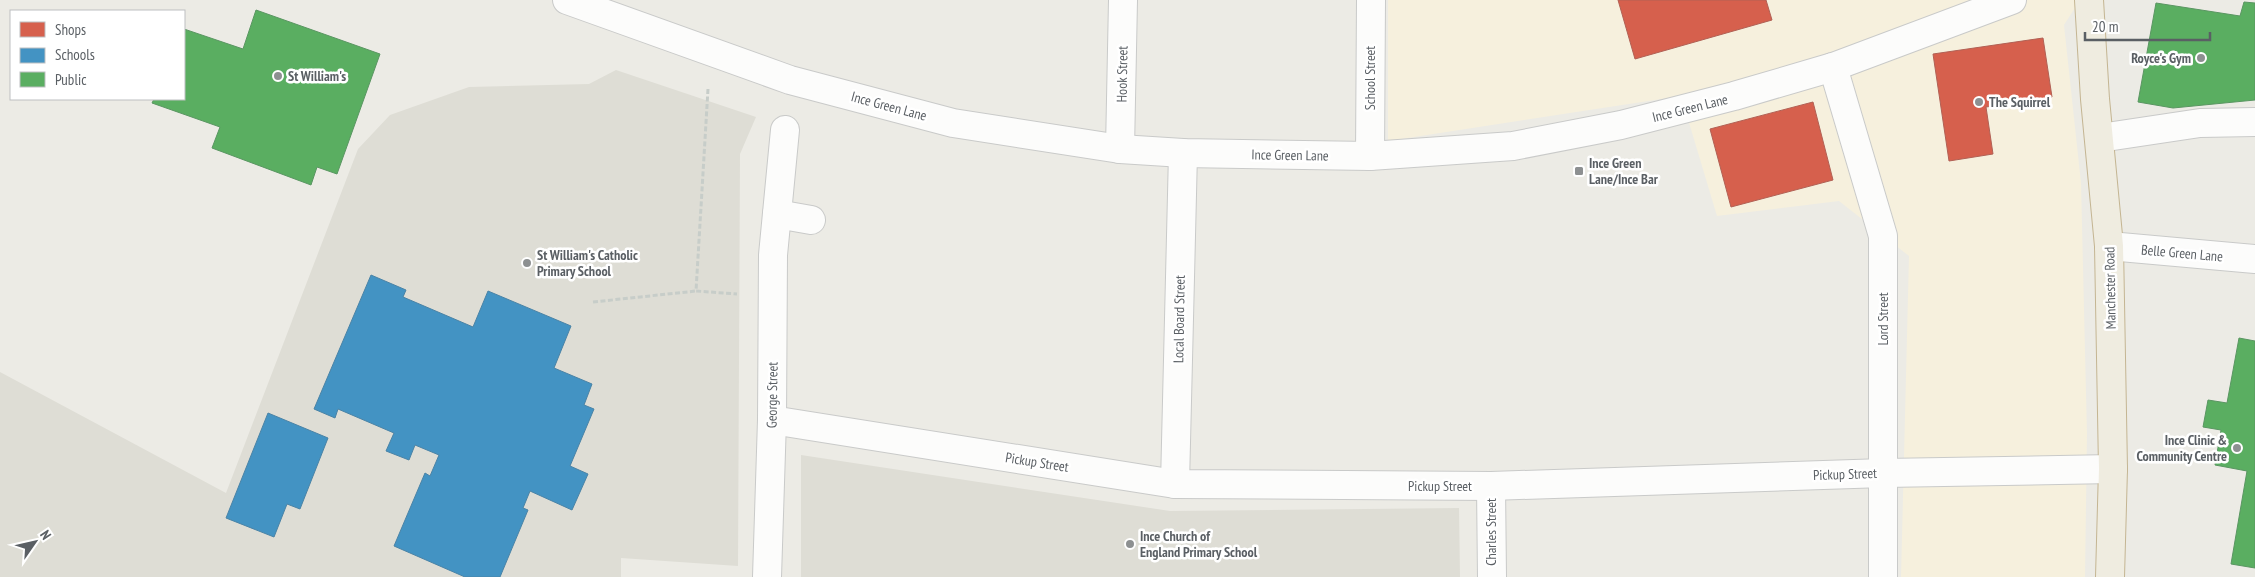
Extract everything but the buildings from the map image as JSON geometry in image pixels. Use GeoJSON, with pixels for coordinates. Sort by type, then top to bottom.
{"type":"FeatureCollection","features":[{"type":"Feature","properties":{"kind":"highway","name":"Manchester Road"},"geometry":{"type":"LineString","coordinates":[[2089,0],[2095,98],[2109,246],[2113,469],[2110,577]]}},
{"type":"Feature","properties":{"kind":"street","name":"Ince Green Lane"},"geometry":{"type":"LineString","coordinates":[[567,0],[610,6],[711,51],[790,80],[953,123],[1120,149],[1183,153],[1370,156],[1513,146],[1621,125],[1734,96],[1833,67],[2012,0]]}},
{"type":"Feature","properties":{"kind":"street","name":"Hook Street"},"geometry":{"type":"LineString","coordinates":[[1120,149],[1123,0]]}},
{"type":"Feature","properties":{"kind":"street","name":"School Street"},"geometry":{"type":"LineString","coordinates":[[1370,156],[1376,1]]}},
{"type":"Feature","properties":{"kind":"street","name":"Lord Street"},"geometry":{"type":"LineString","coordinates":[[1833,67],[1883,236],[1883,577]]}},
{"type":"Feature","properties":{"kind":"street"},"geometry":{"type":"LineString","coordinates":[[2100,138],[2200,123],[2255,122]]}},
{"type":"Feature","properties":{"kind":"street","name":"George Street"},"geometry":{"type":"LineString","coordinates":[[767,577],[772,420],[773,255],[785,130]]}},
{"type":"Feature","properties":{"kind":"street","name":"Local Board Street"},"geometry":{"type":"LineString","coordinates":[[1175,484],[1183,153]]}},
{"type":"Feature","properties":{"kind":"street"},"geometry":{"type":"LineString","coordinates":[[777,214],[812,220]]}},
{"type":"Feature","properties":{"kind":"street","name":"Belle Green Lane"},"geometry":{"type":"LineString","coordinates":[[2109,246],[2255,259]]}},
{"type":"Feature","properties":{"kind":"street","name":"Pickup Street"},"geometry":{"type":"LineString","coordinates":[[772,420],[1175,484],[1491,486],[1884,473],[2113,469]]}},
{"type":"Feature","properties":{"kind":"street","name":"Charles Street"},"geometry":{"type":"LineString","coordinates":[[1491,486],[1492,577]]}},
{"type":"Feature","properties":{"kind":"path"},"geometry":{"type":"LineString","coordinates":[[696,291],[711,51]]}},
{"type":"Feature","properties":{"kind":"path"},"geometry":{"type":"LineString","coordinates":[[592,302],[696,291],[773,296]]}},
{"type":"Feature","properties":{"kind":"shaded area"},"geometry":{"type":"Polygon","coordinates":[[[1388,0],[2080,0],[2064,25],[2081,183],[2087,434],[2085,577],[1901,577],[1909,256],[1839,201],[1717,216],[1681,96],[1388,141],[1388,0]]]}},
{"type":"Feature","properties":{"kind":"shaded area","name":"St William's Catholic Primary School"},"geometry":{"type":"Polygon","coordinates":[[[616,70],[756,117],[740,154],[738,566],[621,558],[621,577],[0,577],[0,372],[226,493],[358,149],[390,115],[469,87],[589,84],[616,70]]]}},
{"type":"Feature","properties":{"kind":"shaded area","name":"Ince Church of England Primary School"},"geometry":{"type":"Polygon","coordinates":[[[801,455],[1170,511],[1459,508],[1460,577],[801,577],[801,455]]]}},
{"type":"Feature","properties":{"kind":"place","name":"Royce's Gym"},"geometry":{"type":"Point","coordinates":[2201,58]}},
{"type":"Feature","properties":{"kind":"place","name":"St William's"},"geometry":{"type":"Point","coordinates":[278,76]}},
{"type":"Feature","properties":{"kind":"place","name":"The Squirrel"},"geometry":{"type":"Point","coordinates":[1979,102]}},
{"type":"Feature","properties":{"kind":"place","name":"Ince Green Lane/Ince Bar"},"geometry":{"type":"Point","coordinates":[1579,171]}},
{"type":"Feature","properties":{"kind":"place","name":"St William's Catholic Primary School"},"geometry":{"type":"Point","coordinates":[527,263]}},
{"type":"Feature","properties":{"kind":"place","name":"Ince Clinic & Community Centre"},"geometry":{"type":"Point","coordinates":[2237,448]}},
{"type":"Feature","properties":{"kind":"place","name":"Ince Church of England Primary School"},"geometry":{"type":"Point","coordinates":[1130,544]}}]}
